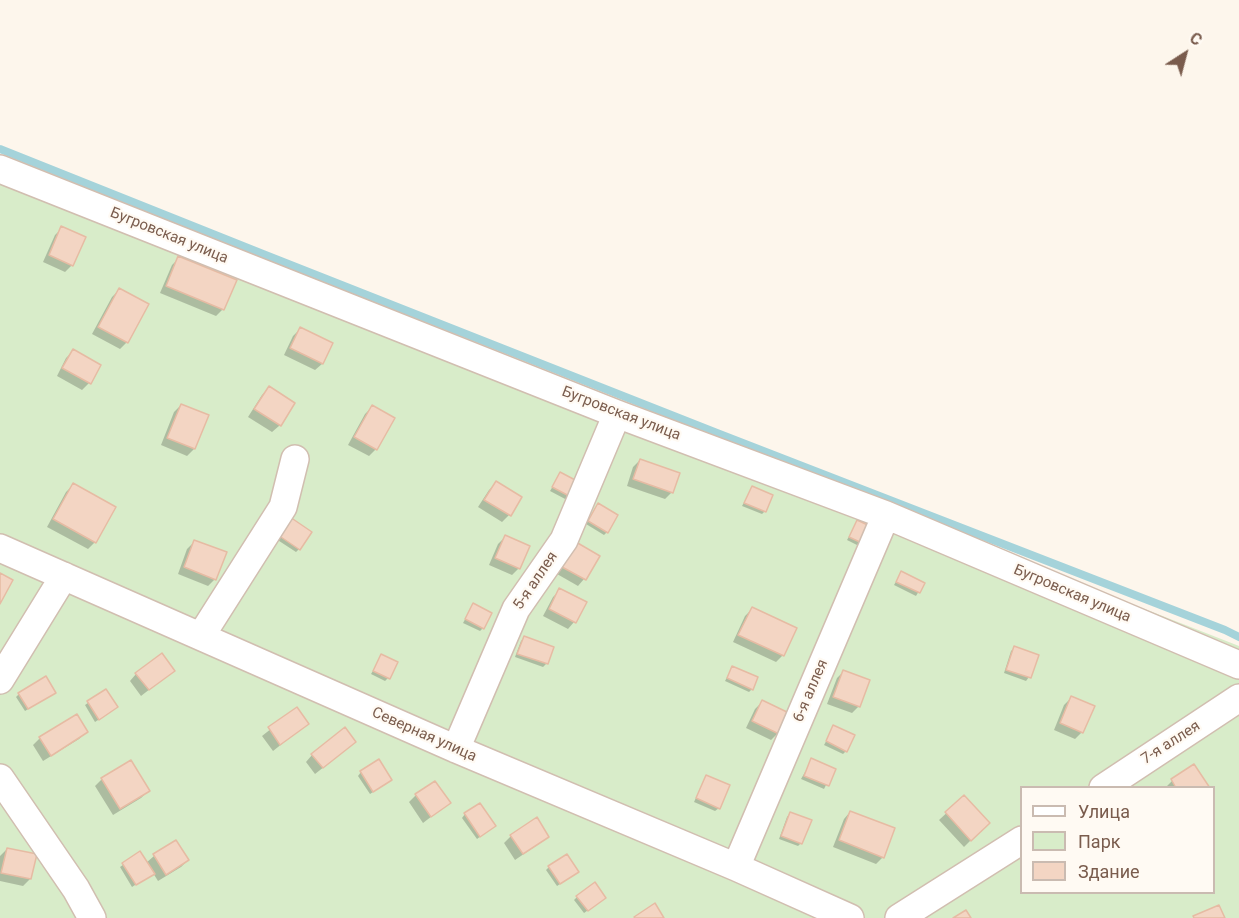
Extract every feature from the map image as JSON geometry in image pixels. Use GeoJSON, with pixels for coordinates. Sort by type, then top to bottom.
{"type":"FeatureCollection","features":[{"type":"Feature","properties":{"kind":"street","name":"Бугровская улица"},"geometry":{"type":"LineString","coordinates":[[0,169],[617,414],[886,515],[1239,665]]}},
{"type":"Feature","properties":{"kind":"street","name":"5-я аллея"},"geometry":{"type":"LineString","coordinates":[[456,749],[516,609],[564,540],[617,414]]}},
{"type":"Feature","properties":{"kind":"street"},"geometry":{"type":"LineString","coordinates":[[201,636],[283,507],[295,459]]}},
{"type":"Feature","properties":{"kind":"street","name":"6-я аллея"},"geometry":{"type":"LineString","coordinates":[[736,867],[886,515]]}},
{"type":"Feature","properties":{"kind":"street","name":"Северная улица"},"geometry":{"type":"LineString","coordinates":[[0,548],[456,749],[736,867],[850,918]]}},
{"type":"Feature","properties":{"kind":"street"},"geometry":{"type":"LineString","coordinates":[[0,680],[64,576]]}},
{"type":"Feature","properties":{"kind":"street","name":"7-я аллея"},"geometry":{"type":"LineString","coordinates":[[1106,786],[1239,698]]}},
{"type":"Feature","properties":{"kind":"street"},"geometry":{"type":"LineString","coordinates":[[0,778],[92,918]]}},
{"type":"Feature","properties":{"kind":"street"},"geometry":{"type":"LineString","coordinates":[[899,918],[1020,841]]}},
{"type":"Feature","properties":{"kind":"green space"},"geometry":{"type":"Polygon","coordinates":[[[0,160],[1239,646],[1239,918],[0,918],[0,160]]]}},
{"type":"Feature","properties":{"kind":"building"},"geometry":{"type":"Polygon","coordinates":[[[61,226],[86,237],[73,266],[49,255],[61,226]]]}},
{"type":"Feature","properties":{"kind":"building"},"geometry":{"type":"Polygon","coordinates":[[[178,256],[237,280],[224,310],[166,286],[178,256]]]}},
{"type":"Feature","properties":{"kind":"building"},"geometry":{"type":"Polygon","coordinates":[[[119,288],[149,304],[128,343],[98,327],[119,288]]]}},
{"type":"Feature","properties":{"kind":"building"},"geometry":{"type":"Polygon","coordinates":[[[300,327],[333,343],[323,364],[290,348],[300,327]]]}},
{"type":"Feature","properties":{"kind":"building"},"geometry":{"type":"Polygon","coordinates":[[[73,349],[101,365],[91,384],[62,368],[73,349]]]}},
{"type":"Feature","properties":{"kind":"building"},"geometry":{"type":"Polygon","coordinates":[[[269,386],[295,403],[281,426],[254,409],[269,386]]]}},
{"type":"Feature","properties":{"kind":"building"},"geometry":{"type":"Polygon","coordinates":[[[181,404],[209,415],[195,449],[167,438],[181,404]]]}},
{"type":"Feature","properties":{"kind":"building"},"geometry":{"type":"Polygon","coordinates":[[[372,405],[395,418],[377,450],[354,437],[372,405]]]}},
{"type":"Feature","properties":{"kind":"building"},"geometry":{"type":"Polygon","coordinates":[[[640,459],[680,473],[673,493],[633,479],[640,459]]]}},
{"type":"Feature","properties":{"kind":"building"},"geometry":{"type":"Polygon","coordinates":[[[560,472],[579,482],[571,497],[552,487],[560,472]]]}},
{"type":"Feature","properties":{"kind":"building"},"geometry":{"type":"Polygon","coordinates":[[[496,481],[522,497],[511,516],[484,500],[496,481]]]}},
{"type":"Feature","properties":{"kind":"building"},"geometry":{"type":"Polygon","coordinates":[[[73,483],[116,507],[96,543],[53,519],[73,483]]]}},
{"type":"Feature","properties":{"kind":"building"},"geometry":{"type":"Polygon","coordinates":[[[752,486],[773,495],[766,512],[744,503],[752,486]]]}},
{"type":"Feature","properties":{"kind":"building"},"geometry":{"type":"Polygon","coordinates":[[[598,503],[618,515],[608,533],[588,521],[598,503]]]}},
{"type":"Feature","properties":{"kind":"building"},"geometry":{"type":"Polygon","coordinates":[[[287,515],[312,532],[300,550],[275,533],[287,515]]]}},
{"type":"Feature","properties":{"kind":"building"},"geometry":{"type":"Polygon","coordinates":[[[857,520],[872,527],[864,544],[849,537],[857,520]]]}},
{"type":"Feature","properties":{"kind":"building"},"geometry":{"type":"Polygon","coordinates":[[[505,535],[530,546],[520,569],[495,558],[505,535]]]}},
{"type":"Feature","properties":{"kind":"building"},"geometry":{"type":"Polygon","coordinates":[[[194,540],[227,552],[216,580],[184,567],[194,540]]]}},
{"type":"Feature","properties":{"kind":"building"},"geometry":{"type":"Polygon","coordinates":[[[576,542],[600,556],[586,580],[562,567],[576,542]]]}},
{"type":"Feature","properties":{"kind":"building"},"geometry":{"type":"Polygon","coordinates":[[[901,571],[925,583],[920,593],[896,582],[901,571]]]}},
{"type":"Feature","properties":{"kind":"building"},"geometry":{"type":"Polygon","coordinates":[[[0,573],[13,580],[0,604],[0,573]]]}},
{"type":"Feature","properties":{"kind":"building"},"geometry":{"type":"Polygon","coordinates":[[[559,588],[587,602],[576,623],[549,609],[559,588]]]}},
{"type":"Feature","properties":{"kind":"building"},"geometry":{"type":"Polygon","coordinates":[[[473,603],[492,613],[484,629],[465,619],[473,603]]]}},
{"type":"Feature","properties":{"kind":"building"},"geometry":{"type":"Polygon","coordinates":[[[752,607],[797,628],[784,656],[738,635],[752,607]]]}},
{"type":"Feature","properties":{"kind":"building"},"geometry":{"type":"Polygon","coordinates":[[[524,636],[554,647],[548,664],[517,654],[524,636]]]}},
{"type":"Feature","properties":{"kind":"building"},"geometry":{"type":"Polygon","coordinates":[[[1014,646],[1039,655],[1031,678],[1006,670],[1014,646]]]}},
{"type":"Feature","properties":{"kind":"building"},"geometry":{"type":"Polygon","coordinates":[[[162,653],[175,671],[149,690],[135,673],[162,653]]]}},
{"type":"Feature","properties":{"kind":"building"},"geometry":{"type":"Polygon","coordinates":[[[381,654],[398,662],[390,679],[373,671],[381,654]]]}},
{"type":"Feature","properties":{"kind":"building"},"geometry":{"type":"Polygon","coordinates":[[[732,666],[758,677],[753,690],[727,678],[732,666]]]}},
{"type":"Feature","properties":{"kind":"building"},"geometry":{"type":"Polygon","coordinates":[[[843,670],[870,680],[860,707],[833,697],[843,670]]]}},
{"type":"Feature","properties":{"kind":"building"},"geometry":{"type":"Polygon","coordinates":[[[46,676],[56,693],[28,709],[18,693],[46,676]]]}},
{"type":"Feature","properties":{"kind":"building"},"geometry":{"type":"Polygon","coordinates":[[[106,689],[118,707],[99,720],[87,701],[106,689]]]}},
{"type":"Feature","properties":{"kind":"building"},"geometry":{"type":"Polygon","coordinates":[[[1071,696],[1095,706],[1083,733],[1060,723],[1071,696]]]}},
{"type":"Feature","properties":{"kind":"building"},"geometry":{"type":"Polygon","coordinates":[[[762,700],[789,713],[779,734],[752,721],[762,700]]]}},
{"type":"Feature","properties":{"kind":"building"},"geometry":{"type":"Polygon","coordinates":[[[297,707],[309,724],[280,745],[268,727],[297,707]]]}},
{"type":"Feature","properties":{"kind":"building"},"geometry":{"type":"Polygon","coordinates":[[[77,714],[88,732],[51,756],[39,737],[77,714]]]}},
{"type":"Feature","properties":{"kind":"building"},"geometry":{"type":"Polygon","coordinates":[[[833,725],[855,735],[847,752],[826,741],[833,725]]]}},
{"type":"Feature","properties":{"kind":"building"},"geometry":{"type":"Polygon","coordinates":[[[345,727],[356,742],[323,768],[311,754],[345,727]]]}},
{"type":"Feature","properties":{"kind":"building"},"geometry":{"type":"Polygon","coordinates":[[[811,758],[836,769],[829,786],[804,776],[811,758]]]}},
{"type":"Feature","properties":{"kind":"building"},"geometry":{"type":"Polygon","coordinates":[[[379,759],[392,780],[373,792],[360,771],[379,759]]]}},
{"type":"Feature","properties":{"kind":"building"},"geometry":{"type":"Polygon","coordinates":[[[131,760],[150,791],[120,809],[101,778],[131,760]]]}},
{"type":"Feature","properties":{"kind":"building"},"geometry":{"type":"Polygon","coordinates":[[[1194,764],[1209,786],[1175,786],[1171,779],[1194,764]]]}},
{"type":"Feature","properties":{"kind":"building"},"geometry":{"type":"Polygon","coordinates":[[[706,775],[730,785],[720,809],[696,798],[706,775]]]}},
{"type":"Feature","properties":{"kind":"building"},"geometry":{"type":"Polygon","coordinates":[[[435,781],[451,803],[431,817],[415,794],[435,781]]]}},
{"type":"Feature","properties":{"kind":"building"},"geometry":{"type":"Polygon","coordinates":[[[964,795],[990,823],[971,841],[945,812],[964,795]]]}},
{"type":"Feature","properties":{"kind":"building"},"geometry":{"type":"Polygon","coordinates":[[[480,803],[496,826],[480,837],[464,813],[480,803]]]}},
{"type":"Feature","properties":{"kind":"building"},"geometry":{"type":"Polygon","coordinates":[[[850,811],[895,828],[884,858],[839,840],[850,811]]]}},
{"type":"Feature","properties":{"kind":"building"},"geometry":{"type":"Polygon","coordinates":[[[790,812],[812,820],[802,844],[781,836],[790,812]]]}},
{"type":"Feature","properties":{"kind":"building"},"geometry":{"type":"Polygon","coordinates":[[[537,817],[549,837],[523,854],[510,835],[537,817]]]}},
{"type":"Feature","properties":{"kind":"building"},"geometry":{"type":"Polygon","coordinates":[[[176,840],[189,860],[166,875],[153,854],[176,840]]]}},
{"type":"Feature","properties":{"kind":"building"},"geometry":{"type":"Polygon","coordinates":[[[7,848],[37,854],[31,879],[1,873],[7,848]]]}},
{"type":"Feature","properties":{"kind":"building"},"geometry":{"type":"Polygon","coordinates":[[[140,851],[155,874],[136,885],[122,863],[140,851]]]}},
{"type":"Feature","properties":{"kind":"building"},"geometry":{"type":"Polygon","coordinates":[[[567,854],[579,872],[560,884],[548,866],[567,854]]]}},
{"type":"Feature","properties":{"kind":"building"},"geometry":{"type":"Polygon","coordinates":[[[595,882],[606,898],[588,911],[576,896],[595,882]]]}},
{"type":"Feature","properties":{"kind":"building"},"geometry":{"type":"Polygon","coordinates":[[[655,903],[664,918],[634,917],[655,903]]]}},
{"type":"Feature","properties":{"kind":"building"},"geometry":{"type":"Polygon","coordinates":[[[1219,905],[1225,918],[1194,918],[1193,916],[1219,905]]]}},
{"type":"Feature","properties":{"kind":"building"},"geometry":{"type":"Polygon","coordinates":[[[966,910],[971,918],[953,918],[966,910]]]}},
{"type":"Feature","properties":{"kind":"waterway"},"geometry":{"type":"LineString","coordinates":[[0,149],[1239,637]]}}]}
